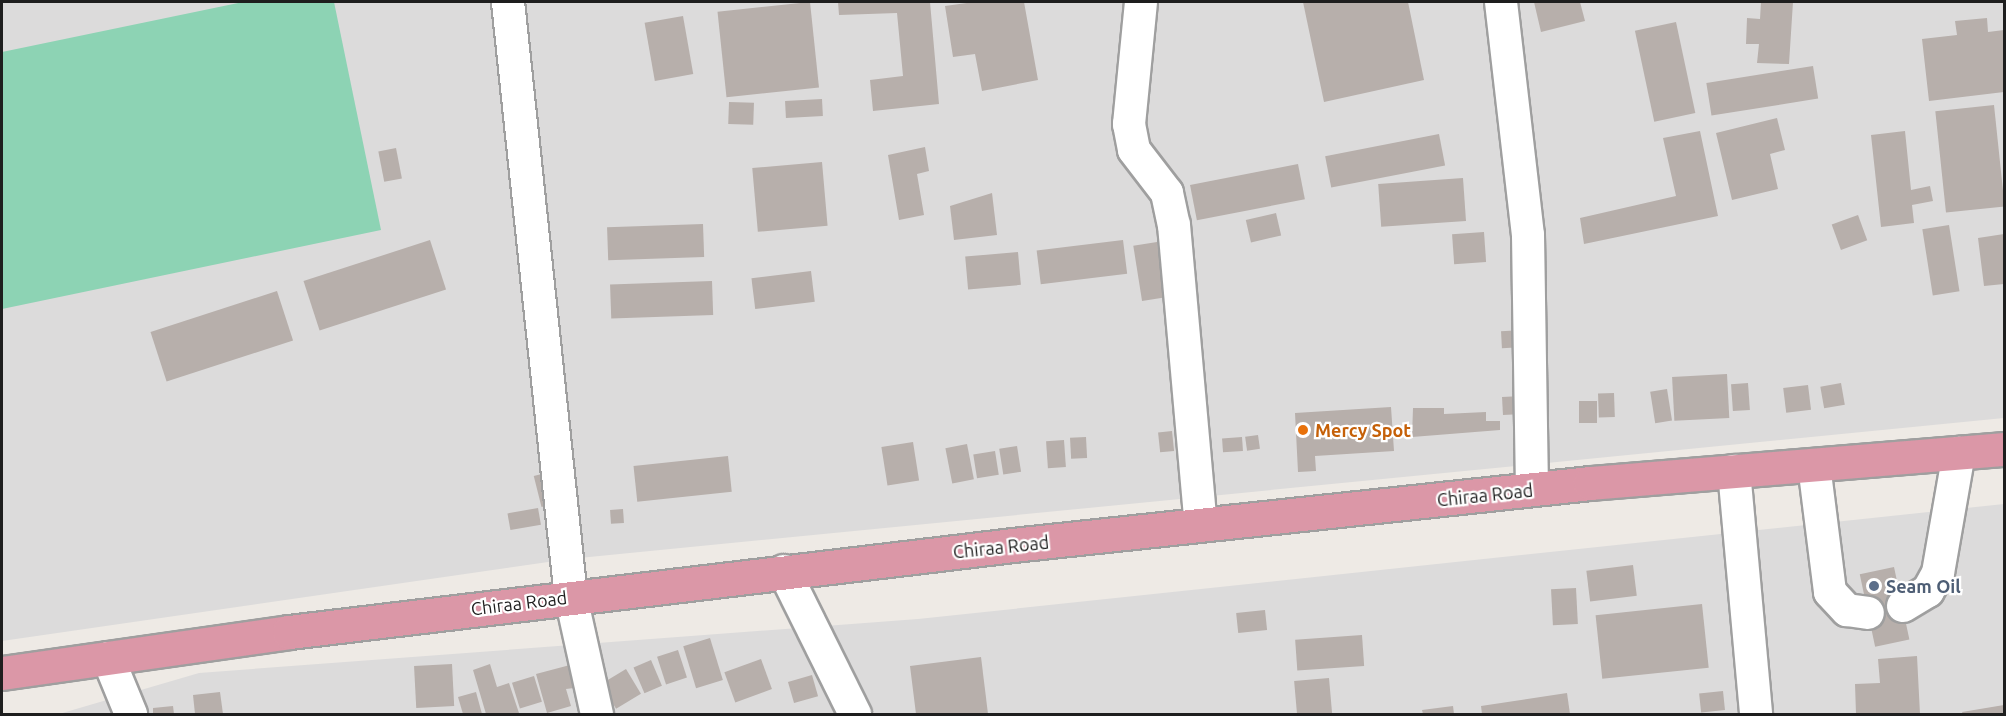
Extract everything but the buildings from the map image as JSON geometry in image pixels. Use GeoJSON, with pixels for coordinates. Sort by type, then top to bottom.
{"type":"FeatureCollection","features":[{"type":"Feature","properties":{"kind":"highway","name":"Chiraa Road"},"geometry":{"type":"LineString","coordinates":[[2,673],[108,657],[784,571],[1532,490],[2004,449]]}},
{"type":"Feature","properties":{"kind":"street"},"geometry":{"type":"LineString","coordinates":[[508,2],[571,597],[584,672],[597,714]]}},
{"type":"Feature","properties":{"kind":"street"},"geometry":{"type":"LineString","coordinates":[[1141,2],[1129,124],[1134,150],[1167,193],[1174,225],[1201,525]]}},
{"type":"Feature","properties":{"kind":"street"},"geometry":{"type":"LineString","coordinates":[[1501,2],[1528,235],[1532,490]]}},
{"type":"Feature","properties":{"kind":"street"},"geometry":{"type":"LineString","coordinates":[[1903,606],[1928,591],[1938,573],[1959,453]]}},
{"type":"Feature","properties":{"kind":"street"},"geometry":{"type":"LineString","coordinates":[[1814,465],[1830,592],[1847,610],[1868,613]]}},
{"type":"Feature","properties":{"kind":"street"},"geometry":{"type":"LineString","coordinates":[[1734,471],[1756,714]]}},
{"type":"Feature","properties":{"kind":"street"},"geometry":{"type":"LineString","coordinates":[[784,571],[855,714]]}},
{"type":"Feature","properties":{"kind":"street"},"geometry":{"type":"LineString","coordinates":[[108,657],[131,714]]}},
{"type":"Feature","properties":{"kind":"shaded area"},"geometry":{"type":"Polygon","coordinates":[[[2,2],[2004,2],[2004,418],[569,559],[2,641],[2,2]]]}},
{"type":"Feature","properties":{"kind":"shaded area"},"geometry":{"type":"Polygon","coordinates":[[[2004,504],[2004,714],[59,714],[199,673],[918,619],[2004,504]]]}},
{"type":"Feature","properties":{"kind":"green space"},"geometry":{"type":"Polygon","coordinates":[[[243,2],[334,2],[381,230],[2,309],[2,52],[243,2]]]}},
{"type":"Feature","properties":{"kind":"place","name":"Mercy Spot"},"geometry":{"type":"Point","coordinates":[1303,430]}},
{"type":"Feature","properties":{"kind":"place","name":"Seam Oil"},"geometry":{"type":"Point","coordinates":[1874,586]}}]}
